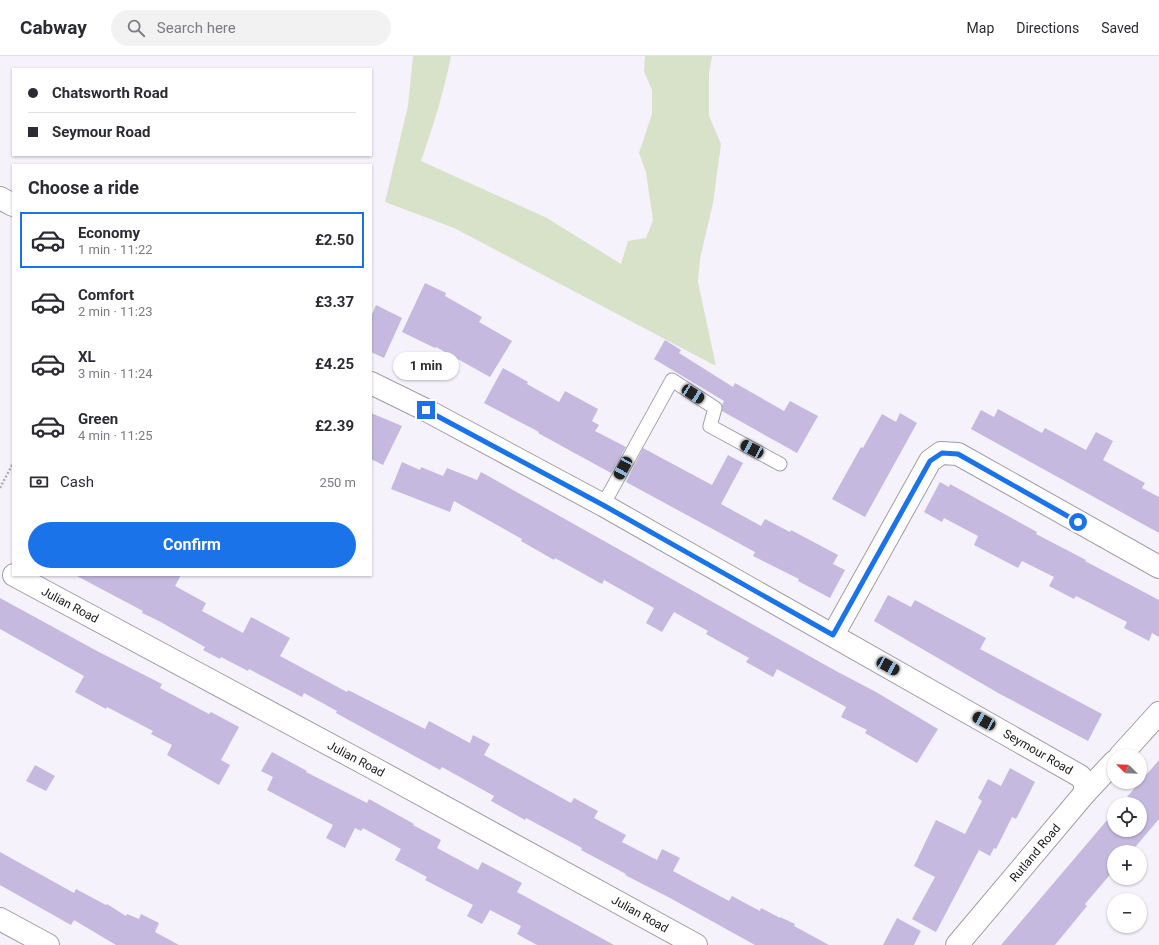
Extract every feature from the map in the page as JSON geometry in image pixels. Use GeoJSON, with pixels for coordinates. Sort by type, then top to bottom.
{"type":"FeatureCollection","features":[{"type":"Feature","properties":{"kind":"street"},"geometry":{"type":"LineString","coordinates":[[0,198],[12,204]]}},
{"type":"Feature","properties":{"kind":"street","name":"Seymour Road"},"geometry":{"type":"LineString","coordinates":[[372,383],[426,410],[603,505],[1080,776],[1085,782],[1086,793]]}},
{"type":"Feature","properties":{"kind":"street"},"geometry":{"type":"LineString","coordinates":[[833,635],[930,461],[942,453],[958,454],[1159,567]]}},
{"type":"Feature","properties":{"kind":"street","name":"Julian Road"},"geometry":{"type":"LineString","coordinates":[[0,567],[12,574]]}},
{"type":"Feature","properties":{"kind":"street","name":"Julian Road"},"geometry":{"type":"LineString","coordinates":[[16,576],[368,765],[696,945]]}},
{"type":"Feature","properties":{"kind":"street"},"geometry":{"type":"LineString","coordinates":[[1126,749],[1159,713]]}},
{"type":"Feature","properties":{"kind":"street","name":"Rutland Road"},"geometry":{"type":"LineString","coordinates":[[957,945],[1107,770]]}},
{"type":"Feature","properties":{"kind":"street"},"geometry":{"type":"LineString","coordinates":[[0,919],[48,945]]}},
{"type":"Feature","properties":{"kind":"lane"},"geometry":{"type":"LineString","coordinates":[[603,505],[672,380],[715,408],[710,426],[780,464]]}},
{"type":"Feature","properties":{"kind":"path"},"geometry":{"type":"LineString","coordinates":[[0,488],[12,465]]}},
{"type":"Feature","properties":{"kind":"green space"},"geometry":{"type":"Polygon","coordinates":[[[413,56],[451,56],[438,109],[421,161],[547,218],[621,264],[628,241],[646,238],[653,220],[646,172],[639,153],[652,114],[652,90],[644,71],[645,56],[712,56],[709,74],[709,116],[721,144],[713,203],[700,259],[698,282],[716,366],[454,228],[385,202],[408,106],[413,56]]]}},
{"type":"Feature","properties":{"kind":"building"},"geometry":{"type":"Polygon","coordinates":[[[425,283],[446,293],[445,296],[482,317],[479,322],[512,341],[490,377],[436,347],[435,348],[402,332],[425,283]]]}},
{"type":"Feature","properties":{"kind":"building"},"geometry":{"type":"Polygon","coordinates":[[[376,305],[402,318],[384,358],[372,352],[372,315],[376,305]]]}},
{"type":"Feature","properties":{"kind":"building"},"geometry":{"type":"Polygon","coordinates":[[[665,340],[681,350],[679,353],[733,387],[735,383],[784,411],[790,401],[818,416],[797,453],[722,411],[724,401],[654,359],[665,340]]]}},
{"type":"Feature","properties":{"kind":"building"},"geometry":{"type":"Polygon","coordinates":[[[503,368],[528,382],[527,384],[559,402],[565,391],[598,409],[592,421],[599,425],[595,431],[626,447],[611,473],[484,403],[503,368]]]}},
{"type":"Feature","properties":{"kind":"building"},"geometry":{"type":"Polygon","coordinates":[[[998,409],[1042,433],[1045,428],[1086,450],[1096,432],[1113,441],[1103,460],[1145,483],[1142,488],[1159,497],[1159,533],[971,429],[981,410],[994,417],[998,409]]]}},
{"type":"Feature","properties":{"kind":"building"},"geometry":{"type":"Polygon","coordinates":[[[372,413],[402,426],[383,465],[372,460],[372,413]]]}},
{"type":"Feature","properties":{"kind":"building"},"geometry":{"type":"Polygon","coordinates":[[[900,413],[917,423],[865,517],[832,499],[861,447],[863,448],[882,414],[896,422],[900,413]]]}},
{"type":"Feature","properties":{"kind":"building"},"geometry":{"type":"Polygon","coordinates":[[[643,448],[712,485],[728,455],[743,463],[721,504],[761,526],[765,519],[790,532],[791,530],[838,555],[833,564],[845,570],[830,598],[798,581],[799,579],[753,556],[755,552],[626,482],[643,448]]]}},
{"type":"Feature","properties":{"kind":"building"},"geometry":{"type":"Polygon","coordinates":[[[402,462],[420,470],[421,467],[443,476],[447,468],[477,480],[481,472],[876,692],[938,729],[917,763],[865,733],[867,730],[841,717],[846,707],[777,669],[773,677],[746,662],[749,658],[706,634],[708,631],[674,612],[662,632],[646,623],[654,608],[604,580],[602,584],[555,558],[554,560],[521,541],[522,539],[454,501],[450,512],[391,489],[402,462]]]}},
{"type":"Feature","properties":{"kind":"building"},"geometry":{"type":"Polygon","coordinates":[[[940,482],[949,487],[950,484],[1037,532],[1036,534],[1159,600],[1159,637],[1152,633],[1149,641],[1124,628],[1127,622],[1076,596],[1074,599],[1049,586],[1054,577],[1022,561],[1018,568],[974,545],[978,536],[944,518],[942,522],[924,512],[940,482]]]}},
{"type":"Feature","properties":{"kind":"building"},"geometry":{"type":"Polygon","coordinates":[[[77,576],[180,576],[175,586],[206,603],[202,611],[243,633],[251,617],[290,638],[280,656],[347,692],[348,690],[425,729],[429,721],[470,743],[473,735],[490,744],[484,755],[571,803],[574,798],[598,811],[594,818],[626,835],[622,842],[657,860],[662,849],[680,858],[673,871],[729,901],[732,896],[760,911],[761,908],[795,924],[794,926],[829,945],[755,945],[625,875],[626,874],[581,850],[582,848],[526,818],[525,820],[491,801],[494,796],[442,767],[440,770],[336,713],[337,711],[304,693],[302,697],[249,669],[248,671],[221,657],[220,659],[203,650],[205,647],[142,613],[143,611],[77,576]]]}},
{"type":"Feature","properties":{"kind":"building"},"geometry":{"type":"Polygon","coordinates":[[[888,595],[911,607],[915,600],[986,638],[980,649],[1102,714],[1088,741],[1000,694],[874,621],[888,595]]]}},
{"type":"Feature","properties":{"kind":"building"},"geometry":{"type":"Polygon","coordinates":[[[0,598],[97,651],[162,684],[160,688],[209,714],[211,712],[239,727],[221,760],[230,765],[219,785],[167,755],[172,745],[151,734],[153,731],[107,707],[106,709],[75,692],[84,676],[0,629],[0,598]]]}},
{"type":"Feature","properties":{"kind":"building"},"geometry":{"type":"Polygon","coordinates":[[[272,752],[307,771],[306,772],[367,803],[369,799],[414,824],[413,825],[441,840],[437,848],[478,870],[482,862],[522,883],[517,892],[614,945],[537,945],[517,934],[521,926],[490,910],[482,924],[467,916],[473,905],[425,880],[427,877],[395,860],[401,849],[363,828],[361,831],[355,828],[345,848],[326,838],[333,825],[267,790],[273,777],[261,771],[272,752]]]}},
{"type":"Feature","properties":{"kind":"building"},"geometry":{"type":"Polygon","coordinates":[[[1159,760],[1159,819],[1147,833],[1147,797],[1127,797],[1134,789],[1147,789],[1147,774],[1159,760]]]}},
{"type":"Feature","properties":{"kind":"building"},"geometry":{"type":"Polygon","coordinates":[[[35,765],[55,776],[46,791],[26,781],[35,765]]]}},
{"type":"Feature","properties":{"kind":"building"},"geometry":{"type":"Polygon","coordinates":[[[1010,768],[1035,782],[1016,819],[1012,817],[996,849],[994,848],[990,856],[979,850],[936,932],[912,919],[935,877],[914,866],[936,820],[965,834],[982,801],[978,798],[988,779],[1001,786],[1010,768]]]}},
{"type":"Feature","properties":{"kind":"building"},"geometry":{"type":"Polygon","coordinates":[[[1107,820],[1107,837],[1144,837],[1137,845],[1107,845],[1107,878],[1085,904],[1087,906],[1055,945],[1001,945],[1107,820]]]}},
{"type":"Feature","properties":{"kind":"building"},"geometry":{"type":"Polygon","coordinates":[[[0,852],[74,893],[76,889],[106,905],[107,904],[126,916],[127,914],[139,919],[141,914],[159,923],[155,932],[179,945],[116,945],[74,920],[71,925],[0,885],[0,852]]]}},
{"type":"Feature","properties":{"kind":"building"},"geometry":{"type":"Polygon","coordinates":[[[897,918],[921,931],[914,945],[883,945],[897,918]]]}},
{"type":"Feature","properties":{"kind":"route"},"geometry":{"type":"LineString","coordinates":[[426,410],[603,505],[833,635],[930,461],[942,453],[958,454],[1078,522]]}}]}
